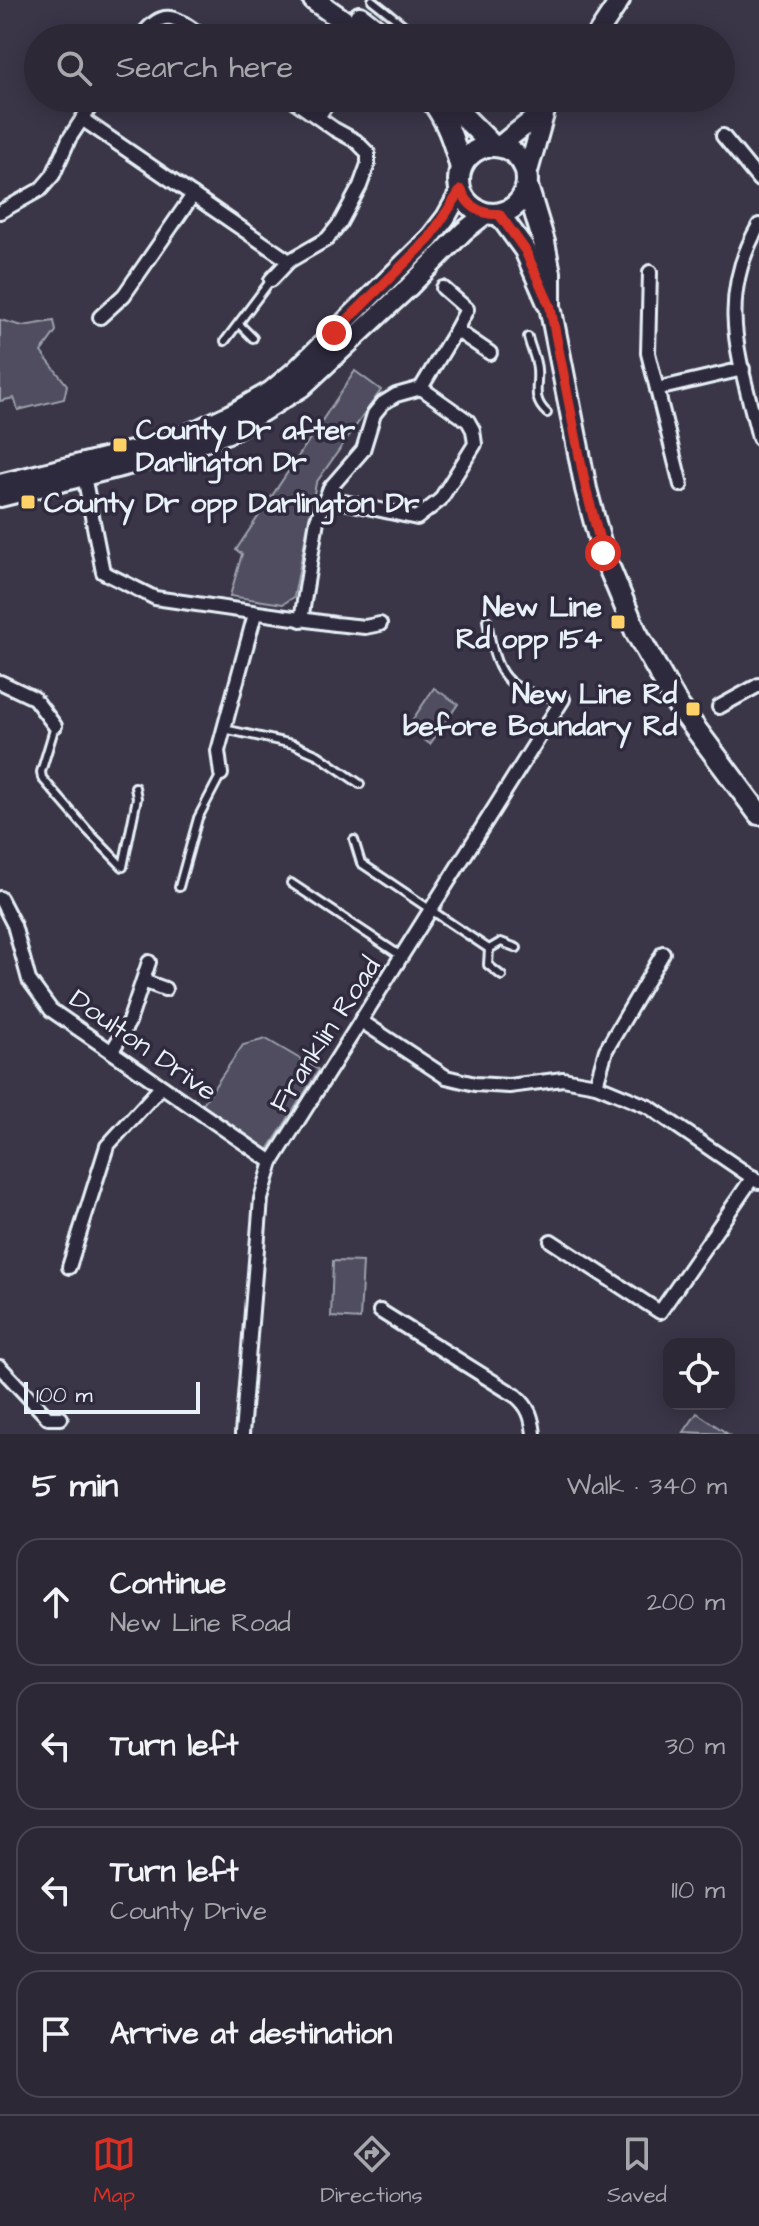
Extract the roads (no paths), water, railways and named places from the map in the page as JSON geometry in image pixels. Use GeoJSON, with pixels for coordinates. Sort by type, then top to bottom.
{"type":"FeatureCollection","features":[{"type":"Feature","properties":{"kind":"main road"},"geometry":{"type":"LineString","coordinates":[[314,0],[348,24]]}},
{"type":"Feature","properties":{"kind":"main road"},"geometry":{"type":"LineString","coordinates":[[338,0],[369,24]]}},
{"type":"Feature","properties":{"kind":"main road"},"geometry":{"type":"LineString","coordinates":[[604,24],[620,0]]}},
{"type":"Feature","properties":{"kind":"main road"},"geometry":{"type":"LineString","coordinates":[[440,112],[452,135],[461,168],[461,190],[470,205],[493,214],[525,250],[550,306]]}},
{"type":"Feature","properties":{"kind":"main road"},"geometry":{"type":"LineString","coordinates":[[460,112],[496,146],[518,157],[527,181],[550,273],[550,306],[586,489],[600,540],[636,632],[677,704],[759,814]]}},
{"type":"Feature","properties":{"kind":"main road"},"geometry":{"type":"LineString","coordinates":[[461,168],[474,152],[496,146],[540,112]]}},
{"type":"Feature","properties":{"kind":"main road"},"geometry":{"type":"LineString","coordinates":[[0,497],[168,455],[228,433],[292,394],[368,326],[464,231],[518,204],[547,112]]}},
{"type":"Feature","properties":{"kind":"main road"},"geometry":{"type":"LineString","coordinates":[[0,484],[184,436],[220,421],[271,391],[429,239],[461,190]]}},
{"type":"Feature","properties":{"kind":"street"},"geometry":{"type":"LineString","coordinates":[[151,24],[161,17],[176,17],[186,24]]}},
{"type":"Feature","properties":{"kind":"street"},"geometry":{"type":"LineString","coordinates":[[0,212],[41,189],[53,175],[69,139],[87,112]]}},
{"type":"Feature","properties":{"kind":"street"},"geometry":{"type":"LineString","coordinates":[[271,280],[289,261],[327,239],[350,207],[368,164],[368,153],[356,141],[311,112]]}},
{"type":"Feature","properties":{"kind":"street"},"geometry":{"type":"LineString","coordinates":[[318,117],[321,112]]}},
{"type":"Feature","properties":{"kind":"street"},"geometry":{"type":"LineString","coordinates":[[82,119],[289,261]]}},
{"type":"Feature","properties":{"kind":"street"},"geometry":{"type":"LineString","coordinates":[[723,136],[759,180]]}},
{"type":"Feature","properties":{"kind":"street"},"geometry":{"type":"LineString","coordinates":[[100,317],[124,295],[193,195]]}},
{"type":"Feature","properties":{"kind":"street"},"geometry":{"type":"LineString","coordinates":[[759,225],[742,259],[735,285],[733,315],[759,438]]}},
{"type":"Feature","properties":{"kind":"street"},"geometry":{"type":"LineString","coordinates":[[650,272],[648,353],[681,485]]}},
{"type":"Feature","properties":{"kind":"street"},"geometry":{"type":"LineString","coordinates":[[301,620],[317,520],[330,488],[363,450],[374,414],[383,403],[396,395],[421,388],[467,309],[443,288]]}},
{"type":"Feature","properties":{"kind":"street"},"geometry":{"type":"LineString","coordinates":[[456,330],[490,353]]}},
{"type":"Feature","properties":{"kind":"street"},"geometry":{"type":"LineString","coordinates":[[657,389],[743,369]]}},
{"type":"Feature","properties":{"kind":"street"},"geometry":{"type":"LineString","coordinates":[[326,498],[417,518],[440,500],[475,444],[473,430],[468,421],[421,388]]}},
{"type":"Feature","properties":{"kind":"street"},"geometry":{"type":"LineString","coordinates":[[84,476],[103,572],[155,598],[301,620],[365,627],[380,624]]}},
{"type":"Feature","properties":{"kind":"street"},"geometry":{"type":"LineString","coordinates":[[221,774],[218,751],[255,614]]}},
{"type":"Feature","properties":{"kind":"street"},"geometry":{"type":"LineString","coordinates":[[0,682],[34,698],[55,726]]}},
{"type":"Feature","properties":{"kind":"street"},"geometry":{"type":"LineString","coordinates":[[719,707],[759,685]]}},
{"type":"Feature","properties":{"kind":"street","name":"Franklin Road"},"geometry":{"type":"LineString","coordinates":[[242,1434],[261,1199],[272,1162],[563,699]]}},
{"type":"Feature","properties":{"kind":"street","name":"Doulton Drive"},"geometry":{"type":"LineString","coordinates":[[0,898],[14,925],[29,980],[51,1010],[272,1162]]}},
{"type":"Feature","properties":{"kind":"street"},"geometry":{"type":"LineString","coordinates":[[596,1085],[606,1050],[663,953]]}},
{"type":"Feature","properties":{"kind":"street"},"geometry":{"type":"LineString","coordinates":[[112,1051],[129,1022],[149,962]]}},
{"type":"Feature","properties":{"kind":"street"},"geometry":{"type":"LineString","coordinates":[[143,981],[165,989]]}},
{"type":"Feature","properties":{"kind":"street"},"geometry":{"type":"LineString","coordinates":[[361,1021],[446,1077],[475,1084],[509,1086],[563,1079],[596,1085],[649,1107],[756,1179],[660,1312],[551,1241]]}},
{"type":"Feature","properties":{"kind":"street"},"geometry":{"type":"LineString","coordinates":[[69,1267],[107,1146],[161,1087]]}},
{"type":"Feature","properties":{"kind":"street"},"geometry":{"type":"LineString","coordinates":[[380,1311],[525,1403],[532,1416],[534,1434]]}},
{"type":"Feature","properties":{"kind":"street"},"geometry":{"type":"LineString","coordinates":[[0,1367],[48,1418],[61,1418]]}},
{"type":"Feature","properties":{"kind":"lane"},"geometry":{"type":"LineString","coordinates":[[372,0],[402,24]]}},
{"type":"Feature","properties":{"kind":"lane"},"geometry":{"type":"LineString","coordinates":[[225,341],[271,280]]}},
{"type":"Feature","properties":{"kind":"lane"},"geometry":{"type":"LineString","coordinates":[[239,324],[253,338]]}},
{"type":"Feature","properties":{"kind":"lane"},"geometry":{"type":"LineString","coordinates":[[528,337],[537,365],[535,384],[540,406],[547,413]]}},
{"type":"Feature","properties":{"kind":"lane"},"geometry":{"type":"LineString","coordinates":[[537,365],[561,362]]}},
{"type":"Feature","properties":{"kind":"lane"},"geometry":{"type":"LineString","coordinates":[[487,620],[494,659],[502,675],[535,696],[563,699]]}},
{"type":"Feature","properties":{"kind":"lane"},"geometry":{"type":"LineString","coordinates":[[55,726],[41,772],[42,778],[123,867],[137,798],[135,787]]}},
{"type":"Feature","properties":{"kind":"lane"},"geometry":{"type":"LineString","coordinates":[[224,729],[293,744],[318,755],[360,784]]}},
{"type":"Feature","properties":{"kind":"lane"},"geometry":{"type":"LineString","coordinates":[[179,887],[198,818],[221,774]]}},
{"type":"Feature","properties":{"kind":"lane"},"geometry":{"type":"LineString","coordinates":[[354,840],[361,863],[489,949]]}},
{"type":"Feature","properties":{"kind":"lane"},"geometry":{"type":"LineString","coordinates":[[291,883],[402,957]]}},
{"type":"Feature","properties":{"kind":"lane"},"geometry":{"type":"LineString","coordinates":[[489,949],[501,942],[517,948]]}},
{"type":"Feature","properties":{"kind":"lane"},"geometry":{"type":"LineString","coordinates":[[489,949],[488,965],[502,976]]}},
{"type":"Feature","properties":{"kind":"place","name":"County Dr after Darlington Dr"},"geometry":{"type":"Point","coordinates":[120,445]}},
{"type":"Feature","properties":{"kind":"place","name":"County Dr opp Darlington Dr"},"geometry":{"type":"Point","coordinates":[28,502]}},
{"type":"Feature","properties":{"kind":"place","name":"New Line Rd opp 154"},"geometry":{"type":"Point","coordinates":[618,622]}},
{"type":"Feature","properties":{"kind":"place","name":"New Line Rd before Boundary Rd"},"geometry":{"type":"Point","coordinates":[693,709]}}]}
